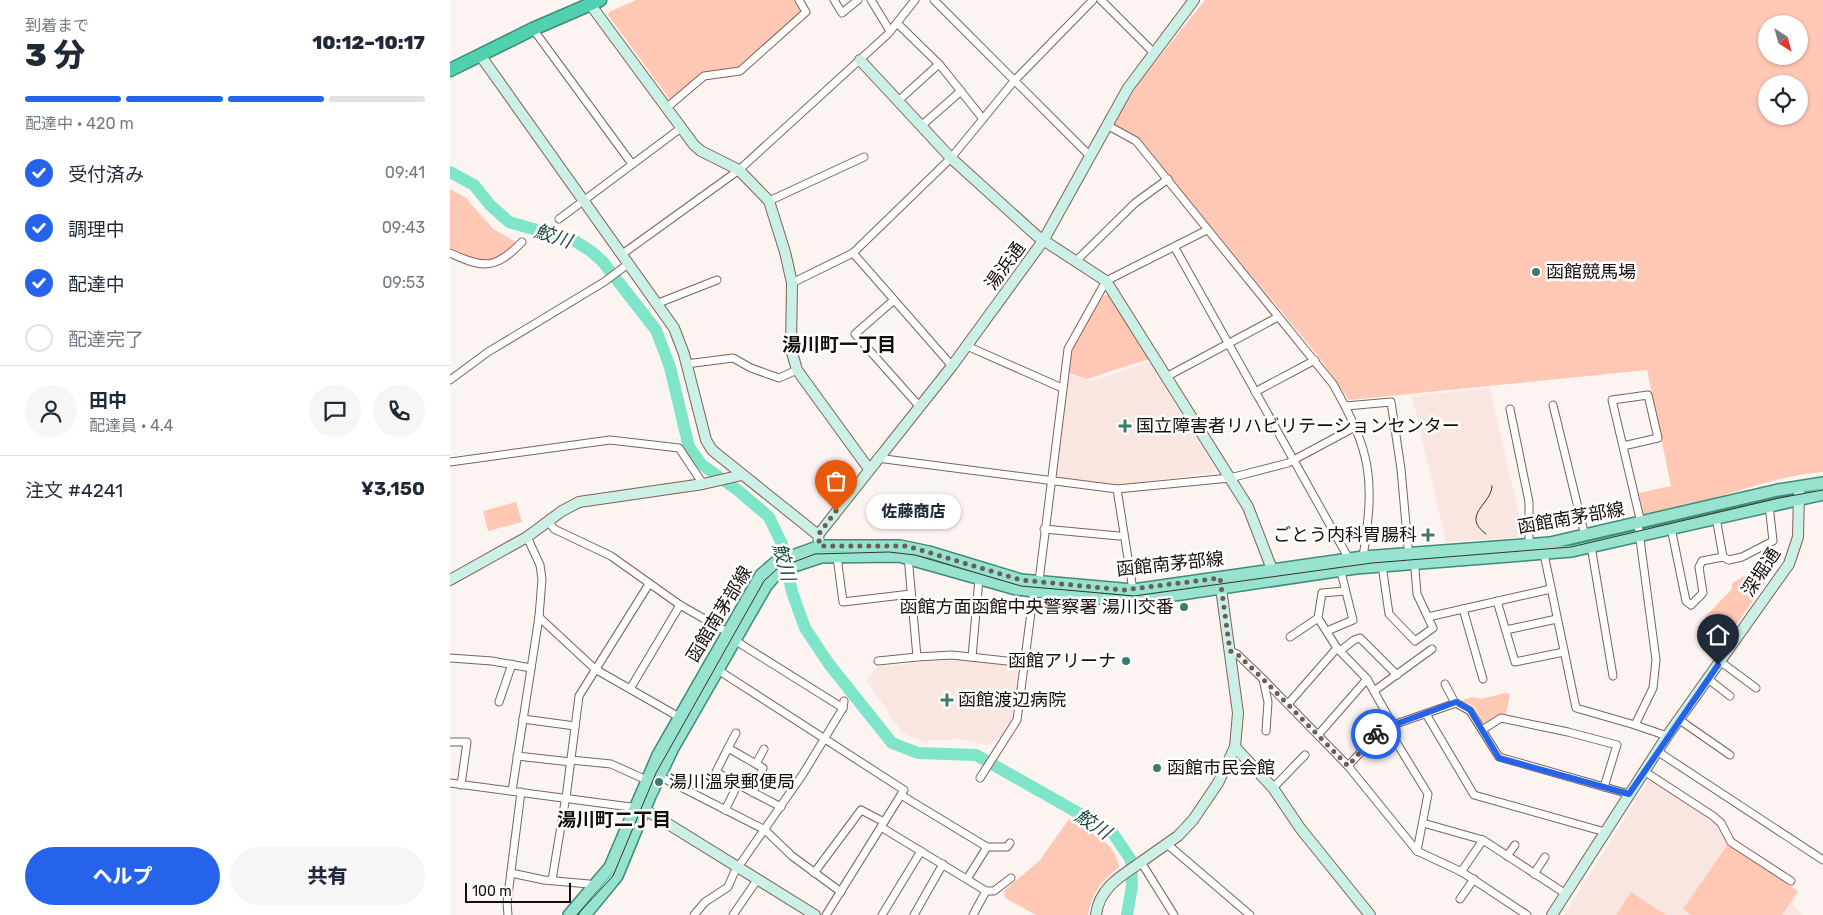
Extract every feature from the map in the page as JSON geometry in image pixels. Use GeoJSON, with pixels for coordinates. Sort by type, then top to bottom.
{"type":"FeatureCollection","features":[{"type":"Feature","properties":{"kind":"highway"},"geometry":{"type":"LineString","coordinates":[[450,70],[533,29],[595,2]]}},
{"type":"Feature","properties":{"kind":"main road","name":"函館南茅部線"},"geometry":{"type":"LineString","coordinates":[[639,808],[718,670],[761,575],[820,546],[907,552],[1003,576],[1037,587],[1131,600],[1274,575],[1544,554],[1591,546],[1639,528],[1799,486],[1823,483]]}},
{"type":"Feature","properties":{"kind":"main road","name":"函館南茅部線"},"geometry":{"type":"LineString","coordinates":[[1346,568],[1362,557],[1529,544],[1639,528],[1671,528],[1798,498],[1823,494]]}},
{"type":"Feature","properties":{"kind":"main road","name":"函館南茅部線"},"geometry":{"type":"LineString","coordinates":[[820,546],[837,557],[907,552],[979,579],[1016,589],[1037,587],[1133,590],[1221,583]]}},
{"type":"Feature","properties":{"kind":"main road","name":"函館南茅部線"},"geometry":{"type":"LineString","coordinates":[[639,808],[679,717],[732,637]]}},
{"type":"Feature","properties":{"kind":"main road"},"geometry":{"type":"LineString","coordinates":[[569,915],[595,887],[610,867],[639,808]]}},
{"type":"Feature","properties":{"kind":"main road"},"geometry":{"type":"LineString","coordinates":[[586,915],[617,876],[639,808]]}},
{"type":"Feature","properties":{"kind":"street"},"geometry":{"type":"LineString","coordinates":[[671,104],[704,76],[740,71],[806,12],[798,0]]}},
{"type":"Feature","properties":{"kind":"street"},"geometry":{"type":"LineString","coordinates":[[834,0],[842,13],[858,0]]}},
{"type":"Feature","properties":{"kind":"street"},"geometry":{"type":"LineString","coordinates":[[870,0],[890,31]]}},
{"type":"Feature","properties":{"kind":"street"},"geometry":{"type":"LineString","coordinates":[[621,255],[739,170],[860,60],[890,31],[915,0]]}},
{"type":"Feature","properties":{"kind":"street"},"geometry":{"type":"LineString","coordinates":[[934,0],[1090,156]]}},
{"type":"Feature","properties":{"kind":"street"},"geometry":{"type":"LineString","coordinates":[[792,284],[854,253],[951,158],[1014,81],[1092,0]]}},
{"type":"Feature","properties":{"kind":"street"},"geometry":{"type":"LineString","coordinates":[[1102,0],[1153,52]]}},
{"type":"Feature","properties":{"kind":"street","name":"湯浜通"},"geometry":{"type":"LineString","coordinates":[[820,546],[877,458],[952,366],[1043,241],[1128,88],[1153,52],[1194,0]]}},
{"type":"Feature","properties":{"kind":"street"},"geometry":{"type":"LineString","coordinates":[[595,2],[681,128],[701,151],[739,170],[769,201],[792,284],[791,349],[797,370],[869,469]]}},
{"type":"Feature","properties":{"kind":"street"},"geometry":{"type":"LineString","coordinates":[[897,23],[939,64],[983,119]]}},
{"type":"Feature","properties":{"kind":"street"},"geometry":{"type":"LineString","coordinates":[[533,29],[632,164]]}},
{"type":"Feature","properties":{"kind":"street"},"geometry":{"type":"LineString","coordinates":[[480,55],[584,200],[621,255],[625,267],[656,304],[678,335],[706,440],[712,450],[738,477],[820,546]]}},
{"type":"Feature","properties":{"kind":"street"},"geometry":{"type":"LineString","coordinates":[[860,60],[951,158],[1043,241],[1106,282],[1248,507],[1274,575]]}},
{"type":"Feature","properties":{"kind":"street"},"geometry":{"type":"LineString","coordinates":[[898,101],[939,64]]}},
{"type":"Feature","properties":{"kind":"street"},"geometry":{"type":"LineString","coordinates":[[921,126],[961,91]]}},
{"type":"Feature","properties":{"kind":"street"},"geometry":{"type":"LineString","coordinates":[[1107,125],[1136,141],[1315,360],[1333,384],[1346,406],[1368,462],[1370,501],[1362,557]]}},
{"type":"Feature","properties":{"kind":"street"},"geometry":{"type":"LineString","coordinates":[[559,219],[681,128]]}},
{"type":"Feature","properties":{"kind":"street"},"geometry":{"type":"LineString","coordinates":[[769,201],[864,157]]}},
{"type":"Feature","properties":{"kind":"street"},"geometry":{"type":"LineString","coordinates":[[1076,261],[1135,202],[1168,179]]}},
{"type":"Feature","properties":{"kind":"street"},"geometry":{"type":"LineString","coordinates":[[980,778],[1017,720],[1037,587],[1068,349],[1106,282],[1207,230]]}},
{"type":"Feature","properties":{"kind":"street"},"geometry":{"type":"LineString","coordinates":[[450,253],[472,264],[495,263],[508,257],[522,242]]}},
{"type":"Feature","properties":{"kind":"street"},"geometry":{"type":"LineString","coordinates":[[1175,248],[1293,460],[1346,568],[1345,591],[1353,620],[1327,631]]}},
{"type":"Feature","properties":{"kind":"street"},"geometry":{"type":"LineString","coordinates":[[854,253],[952,366]]}},
{"type":"Feature","properties":{"kind":"street"},"geometry":{"type":"LineString","coordinates":[[450,380],[488,352],[606,281],[625,267]]}},
{"type":"Feature","properties":{"kind":"street"},"geometry":{"type":"LineString","coordinates":[[656,304],[717,280]]}},
{"type":"Feature","properties":{"kind":"street"},"geometry":{"type":"LineString","coordinates":[[894,300],[855,334],[919,406]]}},
{"type":"Feature","properties":{"kind":"street"},"geometry":{"type":"LineString","coordinates":[[1166,377],[1278,317]]}},
{"type":"Feature","properties":{"kind":"street"},"geometry":{"type":"LineString","coordinates":[[967,346],[1062,388]]}},
{"type":"Feature","properties":{"kind":"street"},"geometry":{"type":"LineString","coordinates":[[686,364],[733,358],[751,368],[779,378],[797,370]]}},
{"type":"Feature","properties":{"kind":"street"},"geometry":{"type":"LineString","coordinates":[[1255,392],[1315,360]]}},
{"type":"Feature","properties":{"kind":"street"},"geometry":{"type":"LineString","coordinates":[[1623,446],[1658,438],[1648,395],[1612,400],[1639,528],[1656,668],[1650,697],[1635,725]]}},
{"type":"Feature","properties":{"kind":"street"},"geometry":{"type":"LineString","coordinates":[[1346,406],[1391,402],[1402,469],[1408,547]]}},
{"type":"Feature","properties":{"kind":"street"},"geometry":{"type":"LineString","coordinates":[[1554,405],[1584,536]]}},
{"type":"Feature","properties":{"kind":"street"},"geometry":{"type":"LineString","coordinates":[[1510,409],[1529,502],[1529,544]]}},
{"type":"Feature","properties":{"kind":"street"},"geometry":{"type":"LineString","coordinates":[[877,458],[1117,489],[1230,478],[1293,460],[1355,427]]}},
{"type":"Feature","properties":{"kind":"street"},"geometry":{"type":"LineString","coordinates":[[450,462],[610,440],[679,448],[708,483]]}},
{"type":"Feature","properties":{"kind":"street"},"geometry":{"type":"LineString","coordinates":[[450,580],[527,537],[579,502],[738,477]]}},
{"type":"Feature","properties":{"kind":"street","name":"深堀通"},"geometry":{"type":"LineString","coordinates":[[1552,915],[1667,736],[1789,564],[1798,537],[1799,486]]}},
{"type":"Feature","properties":{"kind":"street"},"geometry":{"type":"LineString","coordinates":[[1117,489],[1133,590]]}},
{"type":"Feature","properties":{"kind":"street"},"geometry":{"type":"LineString","coordinates":[[1671,528],[1686,601],[1690,604],[1703,596],[1699,566],[1702,561],[1723,557],[1729,560],[1742,557],[1773,541],[1769,505]]}},
{"type":"Feature","properties":{"kind":"street"},"geometry":{"type":"LineString","coordinates":[[1716,517],[1723,557]]}},
{"type":"Feature","properties":{"kind":"street"},"geometry":{"type":"LineString","coordinates":[[549,522],[554,529],[611,556],[680,605],[843,705],[824,740],[781,807],[738,867],[728,887],[705,902],[694,915]]}},
{"type":"Feature","properties":{"kind":"street"},"geometry":{"type":"LineString","coordinates":[[1044,529],[1119,536]]}},
{"type":"Feature","properties":{"kind":"street"},"geometry":{"type":"LineString","coordinates":[[512,791],[539,617],[540,564],[527,537]]}},
{"type":"Feature","properties":{"kind":"street"},"geometry":{"type":"LineString","coordinates":[[1591,546],[1613,676]]}},
{"type":"Feature","properties":{"kind":"street"},"geometry":{"type":"LineString","coordinates":[[907,552],[917,657]]}},
{"type":"Feature","properties":{"kind":"street"},"geometry":{"type":"LineString","coordinates":[[1544,554],[1576,708],[1667,736]]}},
{"type":"Feature","properties":{"kind":"street"},"geometry":{"type":"LineString","coordinates":[[837,557],[842,602],[911,594]]}},
{"type":"Feature","properties":{"kind":"street"},"geometry":{"type":"LineString","coordinates":[[1383,572],[1389,614],[1415,641],[1432,628],[1417,594],[1414,569]]}},
{"type":"Feature","properties":{"kind":"street"},"geometry":{"type":"LineString","coordinates":[[972,657],[979,579]]}},
{"type":"Feature","properties":{"kind":"street"},"geometry":{"type":"LineString","coordinates":[[1096,915],[1099,902],[1106,890],[1122,875],[1185,829],[1200,811],[1221,778],[1235,747],[1238,713],[1221,583]]}},
{"type":"Feature","properties":{"kind":"street"},"geometry":{"type":"LineString","coordinates":[[552,880],[571,761],[578,696],[649,584]]}},
{"type":"Feature","properties":{"kind":"street"},"geometry":{"type":"LineString","coordinates":[[1428,617],[1551,589]]}},
{"type":"Feature","properties":{"kind":"street"},"geometry":{"type":"LineString","coordinates":[[1345,591],[1322,593],[1318,618],[1338,650],[1367,679],[1390,726],[1428,794],[1417,851]]}},
{"type":"Feature","properties":{"kind":"street"},"geometry":{"type":"LineString","coordinates":[[1498,601],[1515,662],[1564,652]]}},
{"type":"Feature","properties":{"kind":"street"},"geometry":{"type":"LineString","coordinates":[[630,689],[680,605]]}},
{"type":"Feature","properties":{"kind":"street"},"geometry":{"type":"LineString","coordinates":[[1464,609],[1483,678]]}},
{"type":"Feature","properties":{"kind":"street"},"geometry":{"type":"LineString","coordinates":[[539,617],[595,669],[679,717]]}},
{"type":"Feature","properties":{"kind":"street"},"geometry":{"type":"LineString","coordinates":[[1290,637],[1318,618]]}},
{"type":"Feature","properties":{"kind":"street"},"geometry":{"type":"LineString","coordinates":[[1506,630],[1557,619]]}},
{"type":"Feature","properties":{"kind":"street"},"geometry":{"type":"LineString","coordinates":[[1288,704],[1338,650],[1360,638],[1397,675]]}},
{"type":"Feature","properties":{"kind":"street"},"geometry":{"type":"LineString","coordinates":[[1374,691],[1432,649]]}},
{"type":"Feature","properties":{"kind":"street"},"geometry":{"type":"LineString","coordinates":[[1230,651],[1237,654],[1262,678],[1348,766],[1417,851],[1461,872],[1527,915]]}},
{"type":"Feature","properties":{"kind":"street"},"geometry":{"type":"LineString","coordinates":[[878,661],[952,655],[1025,662]]}},
{"type":"Feature","properties":{"kind":"street"},"geometry":{"type":"LineString","coordinates":[[450,658],[512,664],[531,668]]}},
{"type":"Feature","properties":{"kind":"street"},"geometry":{"type":"LineString","coordinates":[[498,702],[512,664]]}},
{"type":"Feature","properties":{"kind":"street"},"geometry":{"type":"LineString","coordinates":[[1725,665],[1756,688]]}},
{"type":"Feature","properties":{"kind":"street"},"geometry":{"type":"LineString","coordinates":[[718,670],[904,790],[826,915]]}},
{"type":"Feature","properties":{"kind":"street"},"geometry":{"type":"LineString","coordinates":[[1262,678],[1268,702],[1266,731]]}},
{"type":"Feature","properties":{"kind":"street"},"geometry":{"type":"LineString","coordinates":[[1318,734],[1367,679]]}},
{"type":"Feature","properties":{"kind":"street"},"geometry":{"type":"LineString","coordinates":[[1712,682],[1730,696]]}},
{"type":"Feature","properties":{"kind":"street"},"geometry":{"type":"LineString","coordinates":[[1445,684],[1455,703],[1470,710],[1499,758],[1629,794]]}},
{"type":"Feature","properties":{"kind":"street"},"geometry":{"type":"LineString","coordinates":[[1348,766],[1380,730],[1455,703]]}},
{"type":"Feature","properties":{"kind":"street"},"geometry":{"type":"LineString","coordinates":[[1426,714],[1474,795],[1605,832]]}},
{"type":"Feature","properties":{"kind":"street"},"geometry":{"type":"LineString","coordinates":[[1482,730],[1501,718],[1568,732],[1617,745],[1604,787]]}},
{"type":"Feature","properties":{"kind":"street"},"geometry":{"type":"LineString","coordinates":[[523,719],[575,726]]}},
{"type":"Feature","properties":{"kind":"street"},"geometry":{"type":"LineString","coordinates":[[1684,723],[1730,755]]}},
{"type":"Feature","properties":{"kind":"street"},"geometry":{"type":"LineString","coordinates":[[736,733],[716,772],[781,807]]}},
{"type":"Feature","properties":{"kind":"street"},"geometry":{"type":"LineString","coordinates":[[450,742],[467,742],[461,785]]}},
{"type":"Feature","properties":{"kind":"street"},"geometry":{"type":"LineString","coordinates":[[1235,747],[1273,788],[1300,828],[1370,915]]}},
{"type":"Feature","properties":{"kind":"street"},"geometry":{"type":"LineString","coordinates":[[728,748],[763,768],[753,793]]}},
{"type":"Feature","properties":{"kind":"street"},"geometry":{"type":"LineString","coordinates":[[756,764],[764,749]]}},
{"type":"Feature","properties":{"kind":"street"},"geometry":{"type":"LineString","coordinates":[[1657,751],[1823,860]]}},
{"type":"Feature","properties":{"kind":"street"},"geometry":{"type":"LineString","coordinates":[[1273,788],[1304,755]]}},
{"type":"Feature","properties":{"kind":"street"},"geometry":{"type":"LineString","coordinates":[[517,756],[611,764],[642,778]]}},
{"type":"Feature","properties":{"kind":"street"},"geometry":{"type":"LineString","coordinates":[[1650,775],[1713,816],[1720,823],[1731,842],[1791,881]]}},
{"type":"Feature","properties":{"kind":"street"},"geometry":{"type":"LineString","coordinates":[[659,776],[764,830],[814,873],[841,892]]}},
{"type":"Feature","properties":{"kind":"street"},"geometry":{"type":"LineString","coordinates":[[450,783],[565,800],[639,808],[815,915]]}},
{"type":"Feature","properties":{"kind":"street"},"geometry":{"type":"LineString","coordinates":[[725,810],[738,784]]}},
{"type":"Feature","properties":{"kind":"street"},"geometry":{"type":"LineString","coordinates":[[508,915],[507,903],[521,792]]}},
{"type":"Feature","properties":{"kind":"street"},"geometry":{"type":"LineString","coordinates":[[901,795],[987,847],[1006,847],[1010,843]]}},
{"type":"Feature","properties":{"kind":"street"},"geometry":{"type":"LineString","coordinates":[[814,873],[861,810],[921,851],[986,891],[994,891],[1011,878]]}},
{"type":"Feature","properties":{"kind":"street"},"geometry":{"type":"LineString","coordinates":[[1423,823],[1483,840],[1566,894]]}},
{"type":"Feature","properties":{"kind":"street"},"geometry":{"type":"LineString","coordinates":[[1461,872],[1483,840]]}},
{"type":"Feature","properties":{"kind":"street"},"geometry":{"type":"LineString","coordinates":[[1167,844],[1250,915]]}},
{"type":"Feature","properties":{"kind":"street"},"geometry":{"type":"LineString","coordinates":[[1507,856],[1515,845]]}},
{"type":"Feature","properties":{"kind":"street"},"geometry":{"type":"LineString","coordinates":[[967,879],[987,847]]}},
{"type":"Feature","properties":{"kind":"street"},"geometry":{"type":"LineString","coordinates":[[882,915],[921,851]]}},
{"type":"Feature","properties":{"kind":"street"},"geometry":{"type":"LineString","coordinates":[[1534,874],[1545,857]]}},
{"type":"Feature","properties":{"kind":"street"},"geometry":{"type":"LineString","coordinates":[[1141,862],[1174,915]]}},
{"type":"Feature","properties":{"kind":"street"},"geometry":{"type":"LineString","coordinates":[[914,915],[943,864]]}},
{"type":"Feature","properties":{"kind":"street"},"geometry":{"type":"LineString","coordinates":[[511,873],[590,884],[595,887]]}},
{"type":"Feature","properties":{"kind":"street"},"geometry":{"type":"LineString","coordinates":[[1460,899],[1474,880]]}},
{"type":"Feature","properties":{"kind":"street"},"geometry":{"type":"LineString","coordinates":[[733,915],[755,883]]}},
{"type":"Feature","properties":{"kind":"street"},"geometry":{"type":"LineString","coordinates":[[973,915],[986,891]]}},
{"type":"Feature","properties":{"kind":"shaded area"},"geometry":{"type":"Polygon","coordinates":[[[636,0],[796,0],[803,11],[740,67],[702,73],[671,101],[608,15],[609,12],[636,0]]]}},
{"type":"Feature","properties":{"kind":"shaded area","name":"函館競馬場"},"geometry":{"type":"Polygon","coordinates":[[[1205,0],[1823,0],[1823,472],[1792,476],[1703,501],[1643,515],[1639,493],[1671,486],[1647,370],[1349,400],[1319,357],[1137,137],[1114,124],[1140,81],[1205,0]]]}},
{"type":"Feature","properties":{"kind":"shaded area"},"geometry":{"type":"Polygon","coordinates":[[[450,189],[465,197],[493,229],[518,243],[501,255],[486,260],[470,258],[450,250],[450,189]]]}},
{"type":"Feature","properties":{"kind":"shaded area"},"geometry":{"type":"Polygon","coordinates":[[[1110,294],[1149,359],[1087,379],[1069,373],[1070,350],[1103,296],[1110,294]]]}},
{"type":"Feature","properties":{"kind":"shaded area","name":"国立障害者リハビリテーションセンター"},"geometry":{"type":"Polygon","coordinates":[[[1149,362],[1216,470],[1213,473],[1115,485],[1055,477],[1068,374],[1093,381],[1149,362]]]}},
{"type":"Feature","properties":{"kind":"shaded area"},"geometry":{"type":"Polygon","coordinates":[[[1490,388],[1524,537],[1446,542],[1412,396],[1490,388]]]}},
{"type":"Feature","properties":{"kind":"shaded area"},"geometry":{"type":"Polygon","coordinates":[[[516,502],[522,522],[488,531],[483,511],[516,502]]]}},
{"type":"Feature","properties":{"kind":"shaded area"},"geometry":{"type":"Polygon","coordinates":[[[1784,554],[1730,634],[1705,617],[1732,589],[1732,583],[1784,554]]]}},
{"type":"Feature","properties":{"kind":"shaded area","name":"函館渡辺病院"},"geometry":{"type":"Polygon","coordinates":[[[955,659],[1018,666],[1012,720],[1001,737],[987,745],[960,739],[921,741],[909,736],[901,731],[866,680],[877,667],[955,659]]]}},
{"type":"Feature","properties":{"kind":"shaded area"},"geometry":{"type":"Polygon","coordinates":[[[1505,693],[1510,694],[1506,714],[1501,713],[1486,723],[1483,722],[1474,706],[1461,701],[1471,697],[1482,699],[1505,693]]]}},
{"type":"Feature","properties":{"kind":"shaded area"},"geometry":{"type":"Polygon","coordinates":[[[1650,778],[1706,814],[1706,819],[1718,826],[1729,844],[1799,893],[1792,904],[1803,915],[1564,915],[1650,778]]]}},
{"type":"Feature","properties":{"kind":"shaded area"},"geometry":{"type":"Polygon","coordinates":[[[1069,819],[1107,844],[1117,858],[1119,867],[1098,888],[1089,907],[1088,915],[1036,915],[1005,898],[1004,891],[1040,860],[1069,819]]]}},
{"type":"Feature","properties":{"kind":"shaded area"},"geometry":{"type":"Polygon","coordinates":[[[1728,844],[1798,891],[1782,915],[1691,915],[1683,909],[1728,844]]]}},
{"type":"Feature","properties":{"kind":"shaded area"},"geometry":{"type":"Polygon","coordinates":[[[1631,892],[1666,915],[1616,915],[1631,892]]]}},
{"type":"Feature","properties":{"kind":"waterway","name":"鮫川"},"geometry":{"type":"LineString","coordinates":[[450,172],[474,185],[490,205],[509,222],[575,241],[592,252],[603,262],[656,330],[670,367],[689,447],[701,464],[740,492],[769,517],[782,544],[792,592],[805,628],[829,664],[892,743],[918,753],[976,755],[1112,832],[1131,860],[1132,886],[1127,915]]}},
{"type":"Feature","properties":{"kind":"tram line"},"geometry":{"type":"LineString","coordinates":[[1486,534],[1479,527],[1476,515],[1491,492],[1492,486]]}},
{"type":"Feature","properties":{"kind":"tram line"},"geometry":{"type":"LineString","coordinates":[[577,915],[613,876],[656,773],[764,581],[778,568],[815,554],[889,552],[915,555],[1021,586],[1134,596],[1372,563],[1571,547],[1779,498],[1823,490]]}},
{"type":"Feature","properties":{"kind":"way so far"},"geometry":{"type":"LineString","coordinates":[[836,511],[818,535],[820,546],[907,546],[1021,580],[1124,590],[1220,578],[1230,651],[1237,654],[1262,678],[1348,766],[1376,734]]}},
{"type":"Feature","properties":{"kind":"place","name":"函館競馬場"},"geometry":{"type":"Point","coordinates":[1536,272]}},
{"type":"Feature","properties":{"kind":"place","name":"国立障害者リハビリテーションセンター"},"geometry":{"type":"Point","coordinates":[1125,426]}},
{"type":"Feature","properties":{"kind":"place","name":"佐藤商店"},"geometry":{"type":"Point","coordinates":[836,511]}},
{"type":"Feature","properties":{"kind":"place","name":"ごとう内科胃腸科"},"geometry":{"type":"Point","coordinates":[1428,535]}},
{"type":"Feature","properties":{"kind":"place","name":"函館方面函館中央警察署 湯川交番"},"geometry":{"type":"Point","coordinates":[1184,607]}},
{"type":"Feature","properties":{"kind":"place","name":"函館アリーナ"},"geometry":{"type":"Point","coordinates":[1126,661]}},
{"type":"Feature","properties":{"kind":"place","name":"函館渡辺病院"},"geometry":{"type":"Point","coordinates":[947,700]}},
{"type":"Feature","properties":{"kind":"place","name":"函館市民会館"},"geometry":{"type":"Point","coordinates":[1157,768]}},
{"type":"Feature","properties":{"kind":"place","name":"湯川溫泉郵便局"},"geometry":{"type":"Point","coordinates":[659,782]}},
{"type":"Feature","properties":{"kind":"district","name":"湯川町一丁目"},"geometry":{"type":"Point","coordinates":[839,344]}},
{"type":"Feature","properties":{"kind":"district","name":"湯川町二丁目"},"geometry":{"type":"Point","coordinates":[614,819]}},
{"type":"Feature","properties":{"kind":"route"},"geometry":{"type":"LineString","coordinates":[[1376,734],[1380,730],[1456,702],[1470,710],[1499,758],[1629,794],[1667,736],[1718,665]]}}]}
